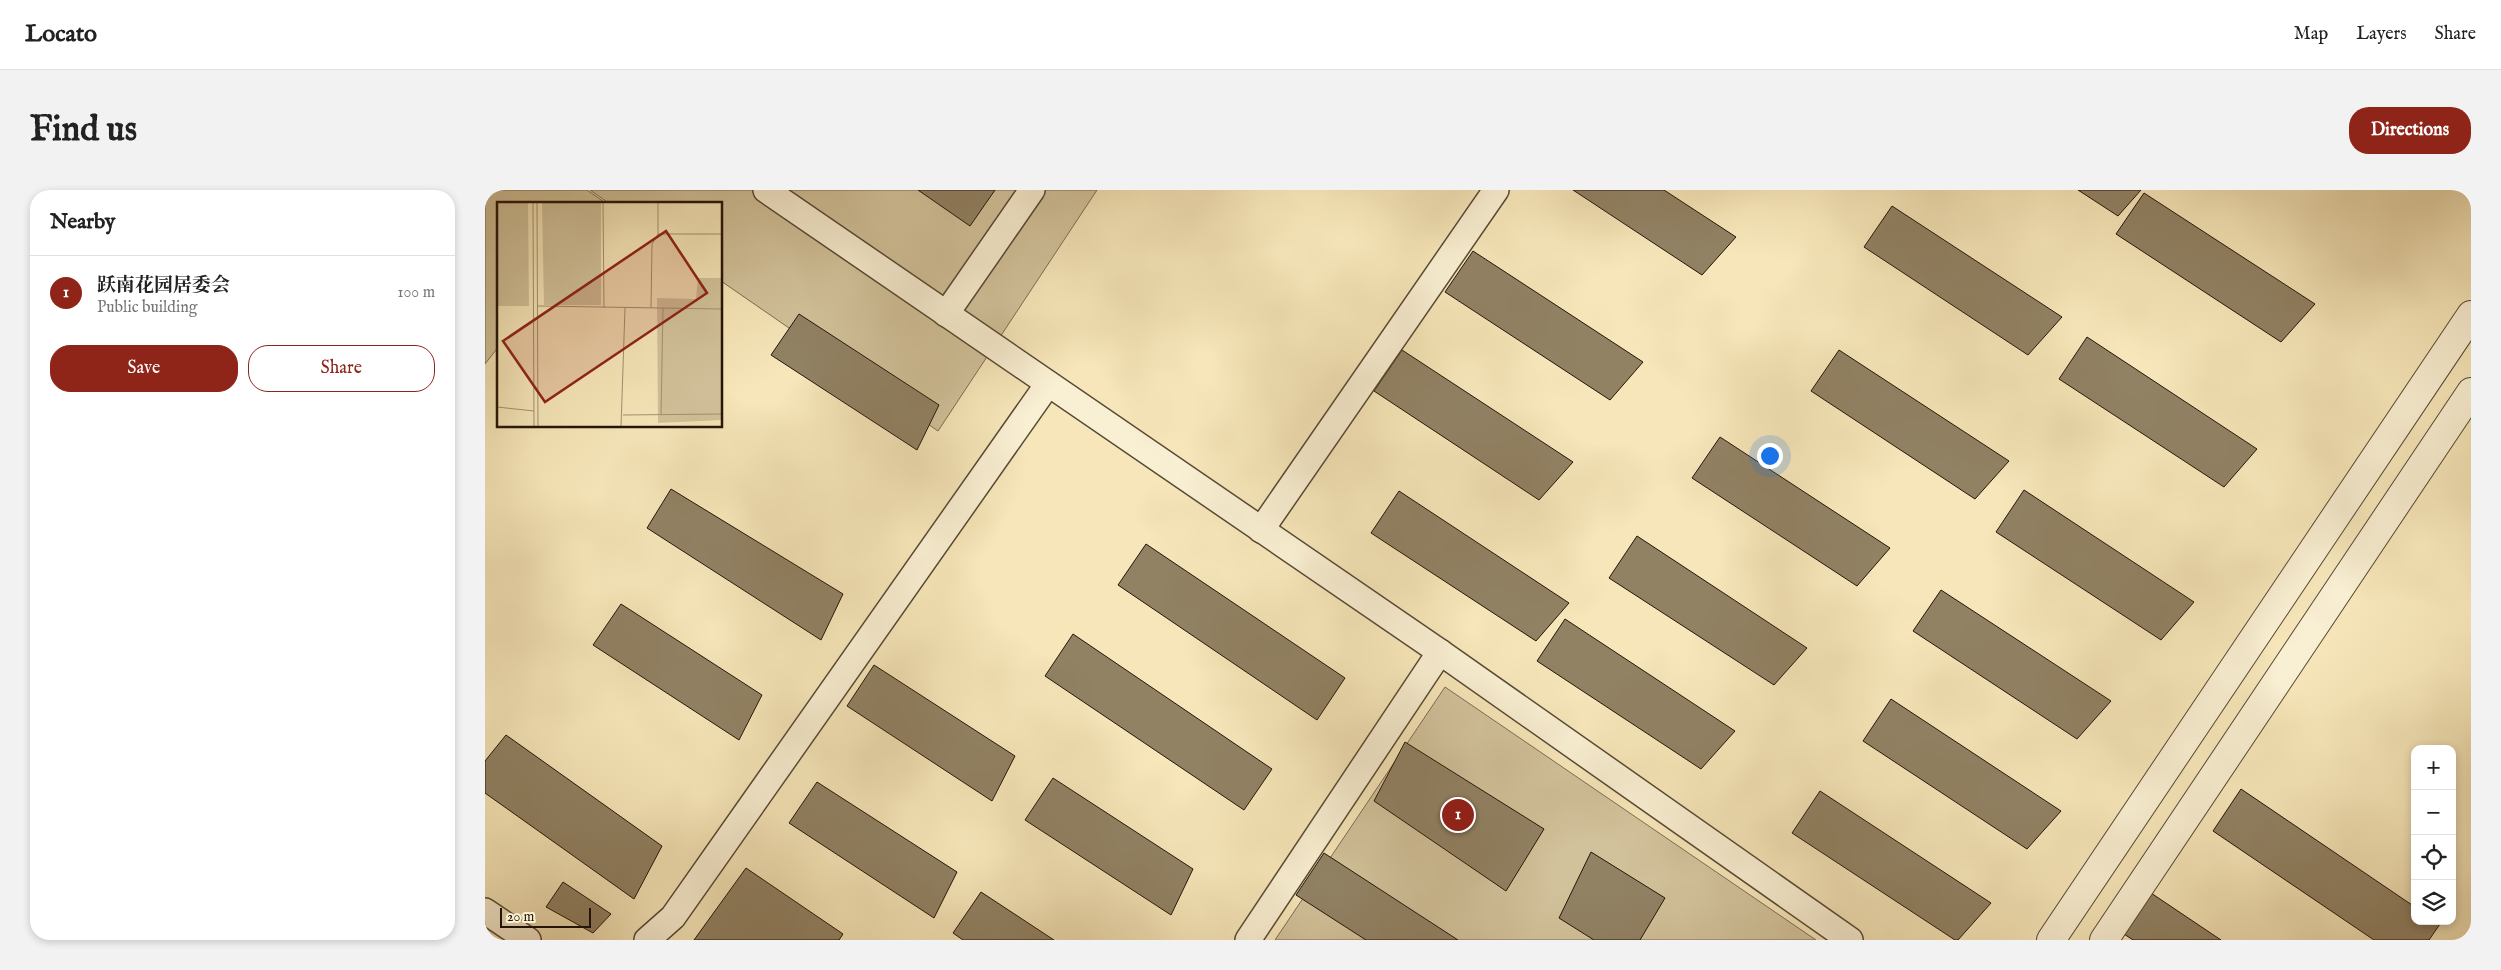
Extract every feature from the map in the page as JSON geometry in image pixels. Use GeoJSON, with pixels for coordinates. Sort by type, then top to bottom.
{"type":"FeatureCollection","features":[{"type":"Feature","properties":{"kind":"street"},"geometry":{"type":"LineString","coordinates":[[767,190],[1440,652],[1850,940]]}},
{"type":"Feature","properties":{"kind":"street"},"geometry":{"type":"LineString","coordinates":[[946,314],[1032,190]]}},
{"type":"Feature","properties":{"kind":"street"},"geometry":{"type":"LineString","coordinates":[[1261,530],[1496,190]]}},
{"type":"Feature","properties":{"kind":"street"},"geometry":{"type":"LineString","coordinates":[[2051,940],[2471,315]]}},
{"type":"Feature","properties":{"kind":"street"},"geometry":{"type":"LineString","coordinates":[[647,940],[673,917],[1048,384]]}},
{"type":"Feature","properties":{"kind":"street"},"geometry":{"type":"LineString","coordinates":[[2104,940],[2471,392]]}},
{"type":"Feature","properties":{"kind":"street"},"geometry":{"type":"LineString","coordinates":[[1248,940],[1440,652]]}},
{"type":"Feature","properties":{"kind":"street"},"geometry":{"type":"LineString","coordinates":[[485,911],[528,940]]}},
{"type":"Feature","properties":{"kind":"shaded area"},"geometry":{"type":"Polygon","coordinates":[[[485,190],[587,190],[604,202],[497,202],[497,349],[485,364],[485,190]]]}},
{"type":"Feature","properties":{"kind":"shaded area"},"geometry":{"type":"Polygon","coordinates":[[[590,190],[1097,190],[938,431],[723,282],[723,202],[607,202],[590,190]]]}},
{"type":"Feature","properties":{"kind":"shaded area"},"geometry":{"type":"Polygon","coordinates":[[[1445,687],[1816,940],[1275,940],[1445,687]]]}},
{"type":"Feature","properties":{"kind":"building"},"geometry":{"type":"Polygon","coordinates":[[[918,190],[995,190],[970,226],[918,190]]]}},
{"type":"Feature","properties":{"kind":"building"},"geometry":{"type":"Polygon","coordinates":[[[1573,190],[1664,190],[1736,237],[1702,275],[1573,190]]]}},
{"type":"Feature","properties":{"kind":"building"},"geometry":{"type":"Polygon","coordinates":[[[2078,190],[2141,190],[2118,216],[2078,190]]]}},
{"type":"Feature","properties":{"kind":"building"},"geometry":{"type":"Polygon","coordinates":[[[2144,193],[2315,304],[2281,342],[2116,234],[2144,193]]]}},
{"type":"Feature","properties":{"kind":"building"},"geometry":{"type":"Polygon","coordinates":[[[1892,206],[2062,317],[2028,355],[1864,247],[1892,206]]]}},
{"type":"Feature","properties":{"kind":"building"},"geometry":{"type":"Polygon","coordinates":[[[1473,251],[1643,362],[1610,400],[1445,292],[1473,251]]]}},
{"type":"Feature","properties":{"kind":"building"},"geometry":{"type":"Polygon","coordinates":[[[799,314],[939,405],[917,450],[771,355],[799,314]]]}},
{"type":"Feature","properties":{"kind":"building"},"geometry":{"type":"Polygon","coordinates":[[[2087,337],[2257,449],[2224,487],[2059,379],[2087,337]]]}},
{"type":"Feature","properties":{"kind":"building"},"geometry":{"type":"Polygon","coordinates":[[[1402,350],[1573,462],[1539,500],[1374,391],[1402,350]]]}},
{"type":"Feature","properties":{"kind":"building"},"geometry":{"type":"Polygon","coordinates":[[[1839,350],[2009,461],[1975,499],[1811,391],[1839,350]]]}},
{"type":"Feature","properties":{"kind":"building"},"geometry":{"type":"Polygon","coordinates":[[[1720,437],[1890,548],[1857,586],[1692,478],[1720,437]]]}},
{"type":"Feature","properties":{"kind":"building"},"geometry":{"type":"Polygon","coordinates":[[[671,489],[843,594],[821,640],[647,528],[671,489]]]}},
{"type":"Feature","properties":{"kind":"building"},"geometry":{"type":"Polygon","coordinates":[[[2024,490],[2194,602],[2161,640],[1996,532],[2024,490]]]}},
{"type":"Feature","properties":{"kind":"building"},"geometry":{"type":"Polygon","coordinates":[[[1399,491],[1569,603],[1536,641],[1371,533],[1399,491]]]}},
{"type":"Feature","properties":{"kind":"building"},"geometry":{"type":"Polygon","coordinates":[[[1637,536],[1807,648],[1774,685],[1609,578],[1637,536]]]}},
{"type":"Feature","properties":{"kind":"building"},"geometry":{"type":"Polygon","coordinates":[[[1146,544],[1345,678],[1317,720],[1118,585],[1146,544]]]}},
{"type":"Feature","properties":{"kind":"building"},"geometry":{"type":"Polygon","coordinates":[[[1941,590],[2111,701],[2077,739],[1913,631],[1941,590]]]}},
{"type":"Feature","properties":{"kind":"building"},"geometry":{"type":"Polygon","coordinates":[[[621,604],[762,695],[739,740],[593,645],[621,604]]]}},
{"type":"Feature","properties":{"kind":"building"},"geometry":{"type":"Polygon","coordinates":[[[1565,619],[1735,731],[1701,769],[1537,661],[1565,619]]]}},
{"type":"Feature","properties":{"kind":"building"},"geometry":{"type":"Polygon","coordinates":[[[1073,634],[1272,769],[1244,810],[1045,676],[1073,634]]]}},
{"type":"Feature","properties":{"kind":"building"},"geometry":{"type":"Polygon","coordinates":[[[874,665],[1015,756],[992,801],[847,706],[874,665]]]}},
{"type":"Feature","properties":{"kind":"building"},"geometry":{"type":"Polygon","coordinates":[[[1891,699],[2061,811],[2027,849],[1863,741],[1891,699]]]}},
{"type":"Feature","properties":{"kind":"building"},"geometry":{"type":"Polygon","coordinates":[[[506,735],[662,846],[634,899],[485,793],[485,761],[506,735]]]}},
{"type":"Feature","properties":{"kind":"building"},"geometry":{"type":"Polygon","coordinates":[[[1405,742],[1544,829],[1506,891],[1374,801],[1405,742]]]}},
{"type":"Feature","properties":{"kind":"building"},"geometry":{"type":"Polygon","coordinates":[[[1053,778],[1193,869],[1171,915],[1025,820],[1053,778]]]}},
{"type":"Feature","properties":{"kind":"building"},"geometry":{"type":"Polygon","coordinates":[[[817,782],[957,872],[934,918],[789,823],[817,782]]]}},
{"type":"Feature","properties":{"kind":"building"},"geometry":{"type":"Polygon","coordinates":[[[2241,789],[2411,904],[2411,925],[2439,925],[2429,940],[2374,940],[2213,831],[2241,789]]]}},
{"type":"Feature","properties":{"kind":"building"},"geometry":{"type":"Polygon","coordinates":[[[1820,791],[1991,903],[1958,940],[1955,940],[1792,833],[1820,791]]]}},
{"type":"Feature","properties":{"kind":"building"},"geometry":{"type":"Polygon","coordinates":[[[1591,852],[1665,898],[1640,940],[1594,940],[1559,918],[1591,852]]]}},
{"type":"Feature","properties":{"kind":"building"},"geometry":{"type":"Polygon","coordinates":[[[1324,853],[1458,940],[1366,940],[1296,895],[1324,853]]]}},
{"type":"Feature","properties":{"kind":"building"},"geometry":{"type":"Polygon","coordinates":[[[746,868],[843,934],[839,940],[694,940],[746,868]]]}},
{"type":"Feature","properties":{"kind":"building"},"geometry":{"type":"Polygon","coordinates":[[[563,882],[611,914],[593,933],[546,907],[563,882]]]}},
{"type":"Feature","properties":{"kind":"building"},"geometry":{"type":"Polygon","coordinates":[[[2148,891],[2221,940],[2133,940],[2121,932],[2148,891]]]}},
{"type":"Feature","properties":{"kind":"building"},"geometry":{"type":"Polygon","coordinates":[[[981,892],[1054,940],[963,940],[953,933],[981,892]]]}},
{"type":"Feature","properties":{"kind":"place","name":"跃南花园居委会"},"geometry":{"type":"Point","coordinates":[1458,815]}}]}
